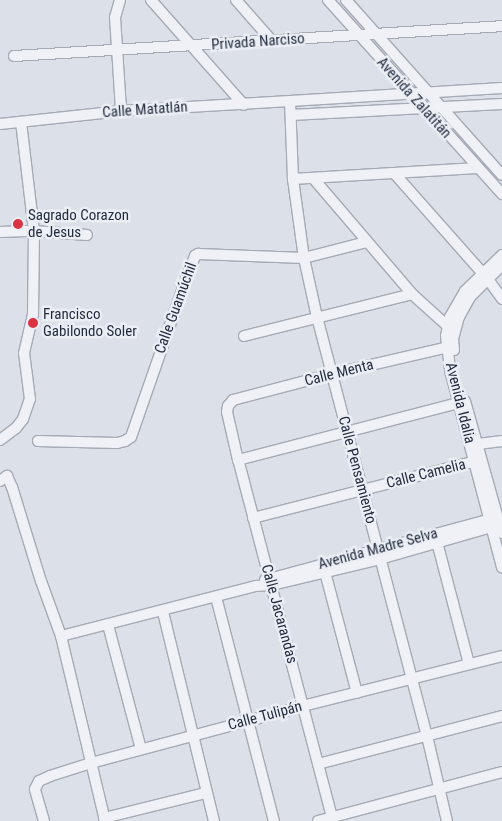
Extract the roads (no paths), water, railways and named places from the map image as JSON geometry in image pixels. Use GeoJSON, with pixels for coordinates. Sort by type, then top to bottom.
{"type":"FeatureCollection","features":[{"type":"Feature","properties":{"kind":"street"},"geometry":{"type":"LineString","coordinates":[[120,0],[116,17],[121,111]]}},
{"type":"Feature","properties":{"kind":"street"},"geometry":{"type":"LineString","coordinates":[[151,0],[244,105]]}},
{"type":"Feature","properties":{"kind":"street"},"geometry":{"type":"LineString","coordinates":[[236,0],[272,41]]}},
{"type":"Feature","properties":{"kind":"street","name":"Avenida Zalatitán"},"geometry":{"type":"LineString","coordinates":[[328,0],[502,194]]}},
{"type":"Feature","properties":{"kind":"street","name":"Avenida Zalatitán"},"geometry":{"type":"LineString","coordinates":[[346,0],[429,94],[500,169]]}},
{"type":"Feature","properties":{"kind":"street","name":"Privada Narciso"},"geometry":{"type":"LineString","coordinates":[[14,56],[502,26]]}},
{"type":"Feature","properties":{"kind":"street","name":"Calle Matatlán"},"geometry":{"type":"LineString","coordinates":[[0,124],[121,111],[429,94],[502,88]]}},
{"type":"Feature","properties":{"kind":"street"},"geometry":{"type":"LineString","coordinates":[[290,101],[291,115],[502,104]]}},
{"type":"Feature","properties":{"kind":"street","name":"Calle Pensamiento"},"geometry":{"type":"LineString","coordinates":[[291,115],[293,179],[304,258],[317,317],[427,736],[447,821]]}},
{"type":"Feature","properties":{"kind":"street"},"geometry":{"type":"LineString","coordinates":[[0,440],[16,428],[23,419],[30,399],[24,354],[33,314],[34,231],[21,122]]}},
{"type":"Feature","properties":{"kind":"street"},"geometry":{"type":"LineString","coordinates":[[293,179],[477,168]]}},
{"type":"Feature","properties":{"kind":"street"},"geometry":{"type":"LineString","coordinates":[[394,174],[485,275],[502,299]]}},
{"type":"Feature","properties":{"kind":"street"},"geometry":{"type":"LineString","coordinates":[[313,178],[412,294],[451,330]]}},
{"type":"Feature","properties":{"kind":"street"},"geometry":{"type":"LineString","coordinates":[[0,232],[34,231],[87,235]]}},
{"type":"Feature","properties":{"kind":"street","name":"Calle Guamúchil"},"geometry":{"type":"LineString","coordinates":[[38,441],[116,442],[125,441],[131,437],[185,282],[195,256],[198,254],[304,258],[367,242]]}},
{"type":"Feature","properties":{"kind":"street","name":"Avenida Idalia"},"geometry":{"type":"LineString","coordinates":[[485,275],[502,255]]}},
{"type":"Feature","properties":{"kind":"street","name":"Avenida Idalia"},"geometry":{"type":"LineString","coordinates":[[502,265],[485,275],[465,291],[451,330],[450,346],[459,403],[498,523],[502,567]]}},
{"type":"Feature","properties":{"kind":"street"},"geometry":{"type":"LineString","coordinates":[[244,336],[412,294]]}},
{"type":"Feature","properties":{"kind":"street","name":"Avenida Idalia"},"geometry":{"type":"LineString","coordinates":[[450,346],[478,444],[478,461]]}},
{"type":"Feature","properties":{"kind":"street","name":"Calle Menta"},"geometry":{"type":"LineString","coordinates":[[228,406],[233,400],[450,346]]}},
{"type":"Feature","properties":{"kind":"street"},"geometry":{"type":"LineString","coordinates":[[238,460],[459,403]]}},
{"type":"Feature","properties":{"kind":"street","name":"Calle Jacarandas"},"geometry":{"type":"LineString","coordinates":[[228,406],[227,412],[238,460],[333,819]]}},
{"type":"Feature","properties":{"kind":"street"},"geometry":{"type":"LineString","coordinates":[[478,444],[502,441]]}},
{"type":"Feature","properties":{"kind":"street","name":"Calle Camelia"},"geometry":{"type":"LineString","coordinates":[[254,518],[478,461]]}},
{"type":"Feature","properties":{"kind":"street"},"geometry":{"type":"LineString","coordinates":[[2,476],[16,498],[41,581],[61,636],[105,819],[206,793]]}},
{"type":"Feature","properties":{"kind":"street","name":"Avenida Madre Selva"},"geometry":{"type":"LineString","coordinates":[[61,636],[163,612],[270,581],[437,542],[498,523]]}},
{"type":"Feature","properties":{"kind":"street","name":"Avenida Madre Selva"},"geometry":{"type":"LineString","coordinates":[[270,581],[325,572],[379,555],[498,523]]}},
{"type":"Feature","properties":{"kind":"street"},"geometry":{"type":"LineString","coordinates":[[437,542],[469,664]]}},
{"type":"Feature","properties":{"kind":"street"},"geometry":{"type":"LineString","coordinates":[[325,572],[357,693]]}},
{"type":"Feature","properties":{"kind":"street"},"geometry":{"type":"LineString","coordinates":[[216,597],[274,821]]}},
{"type":"Feature","properties":{"kind":"street"},"geometry":{"type":"LineString","coordinates":[[163,612],[191,736],[214,821]]}},
{"type":"Feature","properties":{"kind":"street"},"geometry":{"type":"LineString","coordinates":[[108,625],[141,749]]}},
{"type":"Feature","properties":{"kind":"street","name":"Calle Tulipán"},"geometry":{"type":"LineString","coordinates":[[44,821],[35,789],[39,781],[91,763],[141,749],[502,656]]}},
{"type":"Feature","properties":{"kind":"street"},"geometry":{"type":"LineString","coordinates":[[318,764],[502,716]]}},
{"type":"Feature","properties":{"kind":"street"},"geometry":{"type":"LineString","coordinates":[[318,821],[333,819],[502,772]]}},
{"type":"Feature","properties":{"kind":"place","name":"Sagrado Corazon de Jesus"},"geometry":{"type":"Point","coordinates":[18,224]}},
{"type":"Feature","properties":{"kind":"place","name":"Francisco Gabilondo Soler"},"geometry":{"type":"Point","coordinates":[33,323]}}]}
